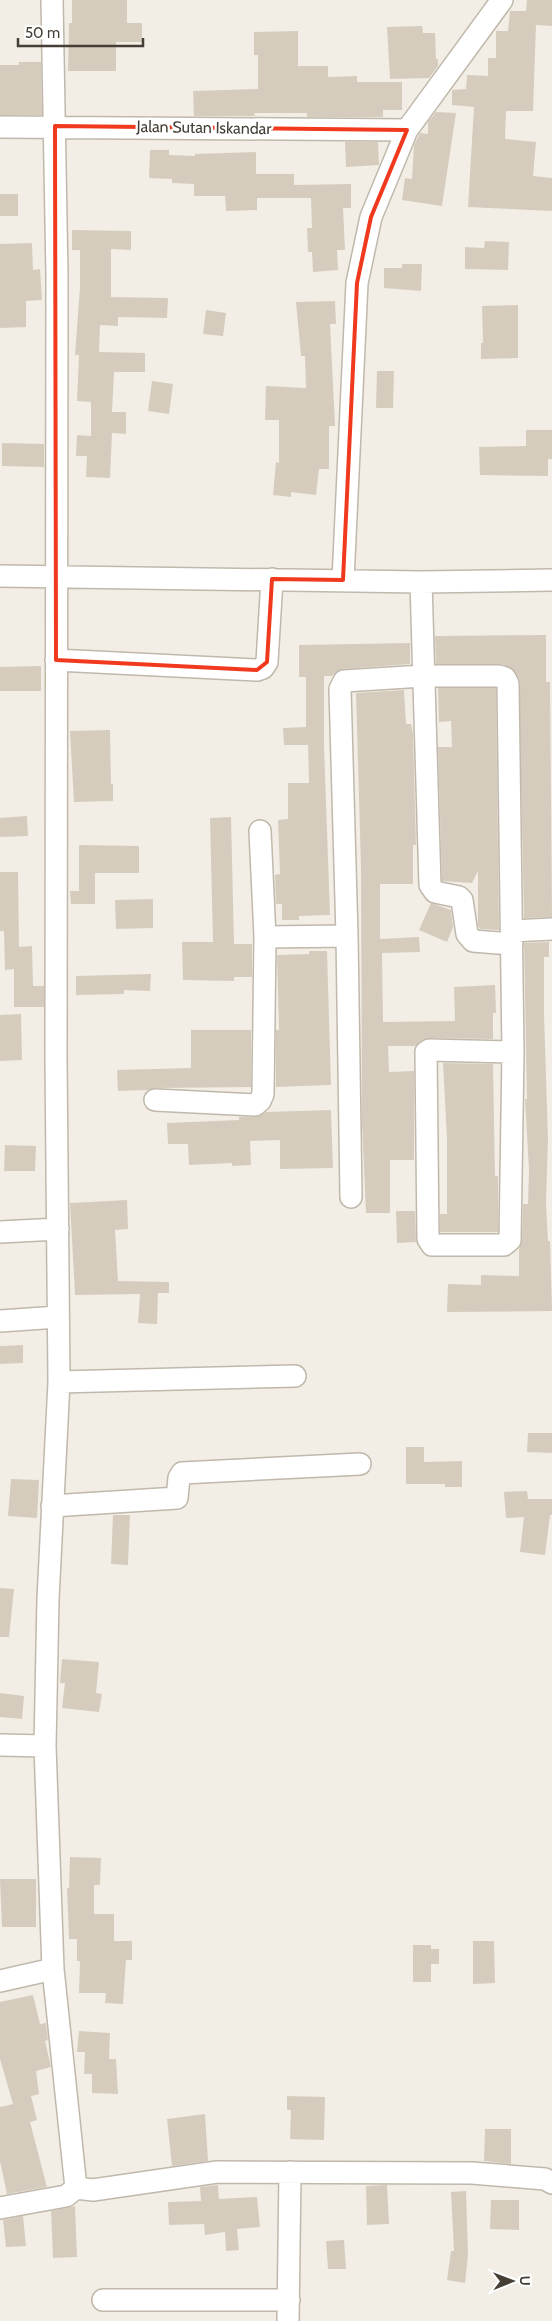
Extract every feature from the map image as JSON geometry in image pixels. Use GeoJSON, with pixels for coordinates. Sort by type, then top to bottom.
{"type":"FeatureCollection","features":[{"type":"Feature","properties":{"kind":"street"},"geometry":{"type":"LineString","coordinates":[[52,0],[55,126],[59,1382],[48,1599],[45,1746],[53,1969],[76,2188]]}},
{"type":"Feature","properties":{"kind":"street"},"geometry":{"type":"LineString","coordinates":[[343,580],[357,283],[371,217],[408,130],[502,0]]}},
{"type":"Feature","properties":{"kind":"street","name":"Jalan Sutan Iskandar"},"geometry":{"type":"LineString","coordinates":[[0,127],[408,130]]}},
{"type":"Feature","properties":{"kind":"street"},"geometry":{"type":"LineString","coordinates":[[0,576],[421,582],[552,580]]}},
{"type":"Feature","properties":{"kind":"street"},"geometry":{"type":"LineString","coordinates":[[56,660],[257,670],[263,668],[267,662],[272,579]]}},
{"type":"Feature","properties":{"kind":"street"},"geometry":{"type":"LineString","coordinates":[[421,582],[430,885],[435,892],[459,897],[462,900],[467,934],[473,941],[512,937],[552,929]]}},
{"type":"Feature","properties":{"kind":"street"},"geometry":{"type":"LineString","coordinates":[[351,1197],[341,685],[344,681],[423,676],[499,676],[506,678],[508,684],[513,1052],[510,1240],[504,1245],[432,1245],[428,1239],[426,1052],[429,1050],[513,1052]]}},
{"type":"Feature","properties":{"kind":"street"},"geometry":{"type":"LineString","coordinates":[[155,1100],[255,1105],[260,1101],[262,1094],[265,937],[260,831]]}},
{"type":"Feature","properties":{"kind":"street"},"geometry":{"type":"LineString","coordinates":[[265,937],[347,936]]}},
{"type":"Feature","properties":{"kind":"street"},"geometry":{"type":"LineString","coordinates":[[0,1232],[58,1230]]}},
{"type":"Feature","properties":{"kind":"street"},"geometry":{"type":"LineString","coordinates":[[0,1321],[58,1317]]}},
{"type":"Feature","properties":{"kind":"street"},"geometry":{"type":"LineString","coordinates":[[59,1382],[294,1376]]}},
{"type":"Feature","properties":{"kind":"street"},"geometry":{"type":"LineString","coordinates":[[52,1506],[177,1498],[179,1478],[182,1473],[360,1464]]}},
{"type":"Feature","properties":{"kind":"street"},"geometry":{"type":"LineString","coordinates":[[0,1746],[45,1746]]}},
{"type":"Feature","properties":{"kind":"street"},"geometry":{"type":"LineString","coordinates":[[0,1981],[53,1969]]}},
{"type":"Feature","properties":{"kind":"street"},"geometry":{"type":"LineString","coordinates":[[0,2208],[66,2196],[76,2188],[93,2190],[217,2172],[472,2173],[545,2180],[552,2183]]}},
{"type":"Feature","properties":{"kind":"street"},"geometry":{"type":"LineString","coordinates":[[103,2300],[288,2311],[290,2172]]}},
{"type":"Feature","properties":{"kind":"highlighted area"},"geometry":{"type":"Polygon","coordinates":[[[55,126],[407,130],[371,217],[357,283],[343,580],[272,579],[267,662],[257,670],[56,660],[55,126]]]}},
{"type":"Feature","properties":{"kind":"building"},"geometry":{"type":"Polygon","coordinates":[[[72,0],[127,0],[127,23],[142,23],[142,42],[116,42],[116,71],[68,71],[69,23],[72,23],[72,0]]]}},
{"type":"Feature","properties":{"kind":"building"},"geometry":{"type":"Polygon","coordinates":[[[527,0],[552,0],[552,26],[536,25],[533,111],[506,111],[505,139],[536,142],[533,176],[552,178],[552,211],[468,207],[474,107],[452,105],[452,90],[466,89],[467,75],[488,76],[488,58],[496,58],[496,31],[508,31],[510,11],[526,11],[527,0]]]}},
{"type":"Feature","properties":{"kind":"building"},"geometry":{"type":"Polygon","coordinates":[[[422,26],[423,33],[435,33],[438,66],[429,78],[390,79],[387,27],[422,26]]]}},
{"type":"Feature","properties":{"kind":"building"},"geometry":{"type":"Polygon","coordinates":[[[298,31],[298,66],[328,66],[328,77],[357,76],[357,82],[402,82],[402,110],[383,110],[383,117],[307,117],[307,113],[254,113],[255,116],[194,116],[193,91],[258,89],[258,55],[254,55],[254,32],[298,31]]]}},
{"type":"Feature","properties":{"kind":"building"},"geometry":{"type":"Polygon","coordinates":[[[19,62],[41,62],[42,115],[0,115],[0,65],[19,65],[19,62]]]}},
{"type":"Feature","properties":{"kind":"building"},"geometry":{"type":"Polygon","coordinates":[[[436,112],[456,113],[442,206],[402,200],[405,178],[412,179],[414,145],[420,133],[428,134],[428,122],[436,112]]]}},
{"type":"Feature","properties":{"kind":"building"},"geometry":{"type":"Polygon","coordinates":[[[345,142],[378,142],[379,165],[346,167],[345,142]]]}},
{"type":"Feature","properties":{"kind":"building"},"geometry":{"type":"Polygon","coordinates":[[[150,150],[169,150],[169,155],[195,156],[195,154],[256,152],[256,174],[294,174],[294,185],[351,184],[351,208],[343,208],[345,250],[337,250],[338,270],[313,272],[312,252],[308,252],[307,228],[312,228],[311,198],[257,198],[257,210],[226,211],[225,196],[194,196],[194,184],[172,183],[172,179],[149,178],[150,150]]]}},
{"type":"Feature","properties":{"kind":"building"},"geometry":{"type":"Polygon","coordinates":[[[0,194],[18,194],[18,216],[0,216],[0,194]]]}},
{"type":"Feature","properties":{"kind":"building"},"geometry":{"type":"Polygon","coordinates":[[[72,230],[131,231],[131,250],[111,249],[111,297],[168,298],[167,318],[118,317],[118,326],[100,325],[99,352],[145,353],[145,372],[114,372],[112,412],[126,412],[126,434],[112,433],[110,478],[86,477],[87,456],[76,456],[77,435],[91,436],[91,402],[77,401],[79,355],[75,355],[80,287],[80,250],[72,250],[72,230]]]}},
{"type":"Feature","properties":{"kind":"building"},"geometry":{"type":"Polygon","coordinates":[[[485,241],[509,242],[508,270],[465,269],[465,247],[484,248],[485,241]]]}},
{"type":"Feature","properties":{"kind":"building"},"geometry":{"type":"Polygon","coordinates":[[[32,243],[33,270],[40,269],[42,300],[26,301],[26,327],[0,328],[0,244],[32,243]]]}},
{"type":"Feature","properties":{"kind":"building"},"geometry":{"type":"Polygon","coordinates":[[[402,264],[422,264],[421,291],[384,288],[384,268],[402,268],[402,264]]]}},
{"type":"Feature","properties":{"kind":"building"},"geometry":{"type":"Polygon","coordinates":[[[335,301],[336,324],[330,324],[335,426],[329,426],[329,469],[319,469],[316,495],[291,492],[291,497],[273,495],[276,462],[279,463],[279,420],[265,420],[266,386],[306,388],[305,356],[301,356],[296,302],[335,301]]]}},
{"type":"Feature","properties":{"kind":"building"},"geometry":{"type":"Polygon","coordinates":[[[518,305],[518,358],[481,359],[481,343],[483,343],[482,306],[518,305]]]}},
{"type":"Feature","properties":{"kind":"building"},"geometry":{"type":"Polygon","coordinates":[[[206,310],[226,313],[223,336],[203,334],[206,310]]]}},
{"type":"Feature","properties":{"kind":"building"},"geometry":{"type":"Polygon","coordinates":[[[377,371],[394,371],[393,408],[376,408],[377,371]]]}},
{"type":"Feature","properties":{"kind":"building"},"geometry":{"type":"Polygon","coordinates":[[[152,381],[173,384],[169,414],[148,411],[152,381]]]}},
{"type":"Feature","properties":{"kind":"building"},"geometry":{"type":"Polygon","coordinates":[[[526,430],[552,430],[552,459],[548,459],[548,476],[480,475],[479,447],[526,446],[526,430]]]}},
{"type":"Feature","properties":{"kind":"building"},"geometry":{"type":"Polygon","coordinates":[[[2,443],[44,444],[44,467],[2,466],[2,443]]]}},
{"type":"Feature","properties":{"kind":"building"},"geometry":{"type":"Polygon","coordinates":[[[546,635],[546,682],[550,682],[552,917],[524,918],[519,679],[513,669],[503,664],[436,664],[435,636],[546,635]]]}},
{"type":"Feature","properties":{"kind":"building"},"geometry":{"type":"Polygon","coordinates":[[[410,643],[410,664],[343,669],[337,671],[332,676],[324,676],[324,745],[330,915],[299,916],[299,920],[282,920],[282,904],[276,904],[275,875],[280,874],[278,820],[288,819],[288,783],[309,783],[308,745],[284,745],[283,728],[306,727],[306,677],[299,677],[299,645],[410,643]]]}},
{"type":"Feature","properties":{"kind":"building"},"geometry":{"type":"Polygon","coordinates":[[[41,666],[41,691],[0,691],[0,667],[41,666]]]}},
{"type":"Feature","properties":{"kind":"building"},"geometry":{"type":"Polygon","coordinates":[[[438,688],[496,688],[499,930],[480,929],[478,926],[478,871],[472,883],[442,881],[438,747],[452,747],[451,721],[439,722],[438,688]]]}},
{"type":"Feature","properties":{"kind":"building"},"geometry":{"type":"Polygon","coordinates":[[[404,690],[406,724],[411,724],[413,733],[416,845],[413,845],[413,884],[380,884],[380,939],[419,937],[420,952],[382,953],[383,1022],[455,1021],[454,987],[495,985],[496,1013],[493,1013],[493,1039],[429,1038],[422,1040],[415,1046],[388,1046],[389,1072],[414,1071],[414,1160],[390,1160],[390,1213],[366,1213],[362,1122],[361,868],[356,693],[404,690]]]}},
{"type":"Feature","properties":{"kind":"building"},"geometry":{"type":"Polygon","coordinates":[[[110,730],[113,801],[74,802],[70,731],[110,730]]]}},
{"type":"Feature","properties":{"kind":"building"},"geometry":{"type":"Polygon","coordinates":[[[27,816],[28,836],[0,837],[0,818],[27,816]]]}},
{"type":"Feature","properties":{"kind":"building"},"geometry":{"type":"Polygon","coordinates":[[[231,817],[234,944],[252,944],[252,977],[234,977],[234,981],[183,980],[182,942],[213,942],[210,818],[231,817]]]}},
{"type":"Feature","properties":{"kind":"building"},"geometry":{"type":"Polygon","coordinates":[[[79,845],[139,846],[139,873],[95,873],[95,904],[71,904],[70,891],[79,891],[79,845]]]}},
{"type":"Feature","properties":{"kind":"building"},"geometry":{"type":"Polygon","coordinates":[[[0,872],[18,872],[19,947],[32,946],[33,986],[44,986],[44,1007],[14,1007],[14,969],[5,970],[4,931],[0,931],[0,872]]]}},
{"type":"Feature","properties":{"kind":"building"},"geometry":{"type":"Polygon","coordinates":[[[153,899],[153,928],[116,929],[115,900],[153,899]]]}},
{"type":"Feature","properties":{"kind":"building"},"geometry":{"type":"Polygon","coordinates":[[[431,903],[451,910],[453,927],[447,942],[419,930],[431,903]]]}},
{"type":"Feature","properties":{"kind":"building"},"geometry":{"type":"Polygon","coordinates":[[[549,942],[549,957],[544,957],[544,1014],[548,1139],[546,1203],[548,1241],[550,1241],[552,1311],[447,1312],[448,1284],[481,1285],[481,1275],[519,1276],[523,1204],[528,1204],[529,1170],[525,1099],[527,1099],[524,943],[549,942]]]}},
{"type":"Feature","properties":{"kind":"building"},"geometry":{"type":"Polygon","coordinates":[[[309,951],[327,951],[331,1085],[276,1087],[276,1030],[279,1030],[277,955],[309,954],[309,951]]]}},
{"type":"Feature","properties":{"kind":"building"},"geometry":{"type":"Polygon","coordinates":[[[151,974],[150,991],[124,990],[124,994],[76,995],[76,976],[151,974]]]}},
{"type":"Feature","properties":{"kind":"building"},"geometry":{"type":"Polygon","coordinates":[[[21,1014],[22,1060],[0,1061],[0,1015],[21,1014]]]}},
{"type":"Feature","properties":{"kind":"building"},"geometry":{"type":"Polygon","coordinates":[[[191,1030],[251,1030],[251,1087],[156,1088],[118,1091],[117,1070],[191,1068],[191,1030]]]}},
{"type":"Feature","properties":{"kind":"building"},"geometry":{"type":"Polygon","coordinates":[[[443,1063],[493,1064],[495,1176],[498,1176],[498,1232],[440,1232],[440,1214],[447,1214],[447,1139],[443,1063]]]}},
{"type":"Feature","properties":{"kind":"building"},"geometry":{"type":"Polygon","coordinates":[[[331,1110],[333,1168],[280,1169],[280,1140],[250,1141],[251,1165],[232,1166],[232,1163],[189,1165],[188,1144],[168,1144],[167,1123],[239,1120],[239,1117],[255,1117],[266,1112],[331,1110]]]}},
{"type":"Feature","properties":{"kind":"building"},"geometry":{"type":"Polygon","coordinates":[[[5,1145],[36,1146],[35,1171],[4,1171],[5,1145]]]}},
{"type":"Feature","properties":{"kind":"building"},"geometry":{"type":"Polygon","coordinates":[[[127,1200],[128,1229],[115,1230],[118,1281],[169,1282],[169,1293],[158,1293],[157,1324],[138,1323],[140,1294],[75,1295],[70,1203],[127,1200]]]}},
{"type":"Feature","properties":{"kind":"building"},"geometry":{"type":"Polygon","coordinates":[[[396,1211],[415,1211],[416,1242],[397,1243],[396,1211]]]}},
{"type":"Feature","properties":{"kind":"building"},"geometry":{"type":"Polygon","coordinates":[[[23,1345],[23,1363],[0,1364],[0,1346],[23,1345]]]}},
{"type":"Feature","properties":{"kind":"building"},"geometry":{"type":"Polygon","coordinates":[[[528,1433],[552,1433],[552,1453],[527,1452],[528,1433]]]}},
{"type":"Feature","properties":{"kind":"building"},"geometry":{"type":"Polygon","coordinates":[[[406,1447],[424,1447],[424,1462],[462,1461],[462,1487],[445,1487],[445,1484],[406,1484],[406,1447]]]}},
{"type":"Feature","properties":{"kind":"building"},"geometry":{"type":"Polygon","coordinates":[[[11,1479],[39,1480],[37,1518],[8,1516],[11,1479]]]}},
{"type":"Feature","properties":{"kind":"building"},"geometry":{"type":"Polygon","coordinates":[[[527,1491],[528,1499],[552,1499],[552,1515],[550,1515],[545,1555],[520,1552],[524,1517],[506,1518],[504,1492],[527,1491]]]}},
{"type":"Feature","properties":{"kind":"building"},"geometry":{"type":"Polygon","coordinates":[[[113,1515],[130,1515],[128,1565],[111,1564],[113,1515]]]}},
{"type":"Feature","properties":{"kind":"building"},"geometry":{"type":"Polygon","coordinates":[[[0,1588],[14,1589],[9,1637],[0,1637],[0,1588]]]}},
{"type":"Feature","properties":{"kind":"building"},"geometry":{"type":"Polygon","coordinates":[[[62,1659],[99,1662],[96,1693],[102,1694],[99,1712],[62,1708],[65,1683],[60,1683],[62,1659]]]}},
{"type":"Feature","properties":{"kind":"building"},"geometry":{"type":"Polygon","coordinates":[[[0,1693],[24,1696],[22,1719],[0,1717],[0,1693]]]}},
{"type":"Feature","properties":{"kind":"building"},"geometry":{"type":"Polygon","coordinates":[[[70,1857],[101,1858],[100,1885],[94,1885],[94,1914],[114,1914],[114,1941],[132,1941],[132,1960],[126,1960],[123,2004],[105,2003],[106,1993],[79,1993],[80,1961],[77,1961],[77,1939],[69,1939],[67,1888],[69,1888],[70,1857]]]}},
{"type":"Feature","properties":{"kind":"building"},"geometry":{"type":"Polygon","coordinates":[[[0,1879],[36,1879],[36,1927],[2,1927],[0,1879]]]}},
{"type":"Feature","properties":{"kind":"building"},"geometry":{"type":"Polygon","coordinates":[[[473,1941],[494,1941],[495,1983],[473,1984],[473,1941]]]}},
{"type":"Feature","properties":{"kind":"building"},"geometry":{"type":"Polygon","coordinates":[[[413,1945],[431,1945],[431,1949],[439,1949],[439,1964],[431,1964],[431,1982],[413,1982],[413,1945]]]}},
{"type":"Feature","properties":{"kind":"building"},"geometry":{"type":"Polygon","coordinates":[[[33,1995],[40,2024],[46,2023],[48,2040],[45,2041],[51,2067],[36,2071],[39,2094],[31,2096],[37,2120],[30,2122],[47,2187],[7,2194],[0,2161],[0,2107],[13,2104],[0,2059],[0,2002],[33,1995]]]}},
{"type":"Feature","properties":{"kind":"building"},"geometry":{"type":"Polygon","coordinates":[[[79,2031],[110,2033],[109,2059],[116,2059],[118,2094],[92,2093],[92,2074],[84,2074],[85,2052],[77,2052],[79,2031]]]}},
{"type":"Feature","properties":{"kind":"building"},"geometry":{"type":"Polygon","coordinates":[[[287,2096],[325,2097],[324,2140],[290,2139],[291,2110],[287,2110],[287,2096]]]}},
{"type":"Feature","properties":{"kind":"building"},"geometry":{"type":"Polygon","coordinates":[[[205,2114],[208,2161],[172,2166],[167,2119],[205,2114]]]}},
{"type":"Feature","properties":{"kind":"building"},"geometry":{"type":"Polygon","coordinates":[[[485,2129],[511,2129],[511,2164],[484,2161],[485,2129]]]}},
{"type":"Feature","properties":{"kind":"building"},"geometry":{"type":"Polygon","coordinates":[[[218,2185],[219,2199],[257,2197],[260,2227],[237,2229],[239,2250],[226,2251],[225,2232],[205,2235],[204,2224],[169,2225],[168,2202],[201,2201],[200,2187],[218,2185]]]}},
{"type":"Feature","properties":{"kind":"building"},"geometry":{"type":"Polygon","coordinates":[[[387,2185],[389,2224],[367,2225],[366,2186],[387,2185]]]}},
{"type":"Feature","properties":{"kind":"building"},"geometry":{"type":"Polygon","coordinates":[[[466,2191],[468,2255],[465,2283],[447,2280],[451,2251],[454,2251],[451,2192],[466,2191]]]}},
{"type":"Feature","properties":{"kind":"building"},"geometry":{"type":"Polygon","coordinates":[[[491,2200],[519,2200],[519,2230],[490,2229],[491,2200]]]}},
{"type":"Feature","properties":{"kind":"building"},"geometry":{"type":"Polygon","coordinates":[[[75,2206],[77,2257],[53,2258],[51,2211],[75,2206]]]}},
{"type":"Feature","properties":{"kind":"building"},"geometry":{"type":"Polygon","coordinates":[[[23,2216],[26,2246],[6,2247],[3,2220],[23,2216]]]}},
{"type":"Feature","properties":{"kind":"building"},"geometry":{"type":"Polygon","coordinates":[[[344,2240],[346,2269],[328,2269],[326,2241],[344,2240]]]}}]}
